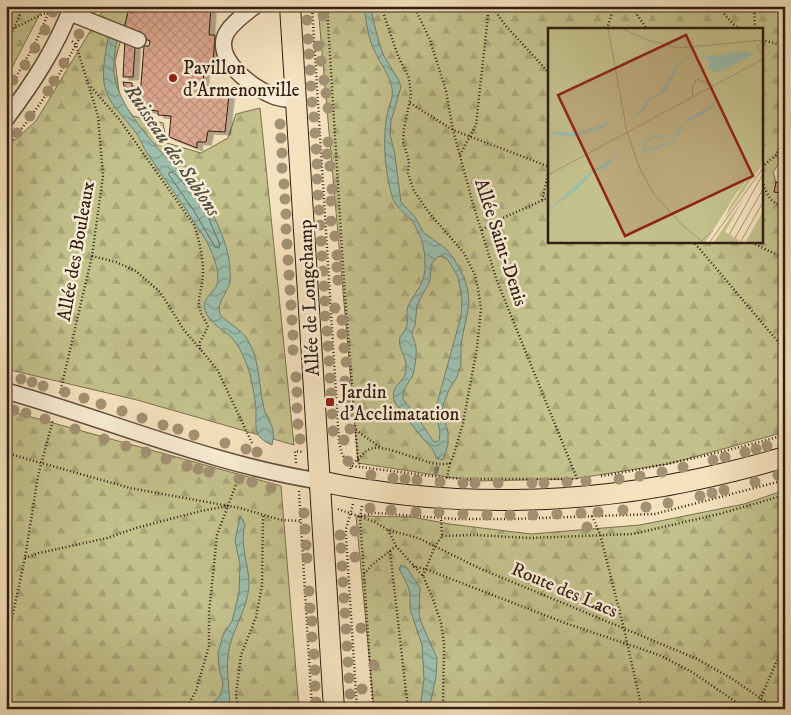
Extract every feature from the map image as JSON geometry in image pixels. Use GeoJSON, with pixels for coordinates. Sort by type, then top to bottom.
{"type":"FeatureCollection","features":[{"type":"Feature","properties":{"kind":"main road","name":"Allée de Longchamp"},"geometry":{"type":"LineString","coordinates":[[290,6],[334,709]]}},
{"type":"Feature","properties":{"kind":"main road"},"geometry":{"type":"LineString","coordinates":[[319,480],[361,489],[444,497],[518,500],[585,497],[660,488],[759,466],[785,457]]}},
{"type":"Feature","properties":{"kind":"street"},"geometry":{"type":"LineString","coordinates":[[255,6],[230,28],[226,34],[223,47],[232,66],[250,84],[274,96],[296,101]]}},
{"type":"Feature","properties":{"kind":"street"},"geometry":{"type":"LineString","coordinates":[[6,120],[47,61],[71,10],[88,20],[138,40]]}},
{"type":"Feature","properties":{"kind":"street"},"geometry":{"type":"LineString","coordinates":[[6,391],[244,464],[319,480]]}},
{"type":"Feature","properties":{"kind":"path"},"geometry":{"type":"LineString","coordinates":[[6,40],[14,28],[23,6]]}},
{"type":"Feature","properties":{"kind":"path"},"geometry":{"type":"LineString","coordinates":[[12,85],[34,46],[50,6]]}},
{"type":"Feature","properties":{"kind":"path","name":"Allée de Longchamp"},"geometry":{"type":"LineString","coordinates":[[312,6],[340,442],[342,454],[350,466],[352,474]]}},
{"type":"Feature","properties":{"kind":"path"},"geometry":{"type":"LineString","coordinates":[[327,6],[344,282],[360,467]]}},
{"type":"Feature","properties":{"kind":"path"},"geometry":{"type":"LineString","coordinates":[[381,6],[398,56],[409,78],[411,94],[403,142],[409,161],[408,173],[414,192],[430,214],[464,253],[475,275],[481,310],[478,348],[463,423],[447,478]]}},
{"type":"Feature","properties":{"kind":"path","name":"Allée Saint-Denis"},"geometry":{"type":"LineString","coordinates":[[414,6],[430,40],[446,91],[453,130],[497,281],[579,482]]}},
{"type":"Feature","properties":{"kind":"path"},"geometry":{"type":"LineString","coordinates":[[491,6],[548,72]]}},
{"type":"Feature","properties":{"kind":"path"},"geometry":{"type":"LineString","coordinates":[[460,155],[476,125],[491,6]]}},
{"type":"Feature","properties":{"kind":"path"},"geometry":{"type":"LineString","coordinates":[[607,28],[614,6]]}},
{"type":"Feature","properties":{"kind":"path"},"geometry":{"type":"LineString","coordinates":[[631,6],[646,28]]}},
{"type":"Feature","properties":{"kind":"path"},"geometry":{"type":"LineString","coordinates":[[717,6],[738,28]]}},
{"type":"Feature","properties":{"kind":"path"},"geometry":{"type":"LineString","coordinates":[[754,6],[755,28]]}},
{"type":"Feature","properties":{"kind":"path"},"geometry":{"type":"LineString","coordinates":[[6,32],[49,11]]}},
{"type":"Feature","properties":{"kind":"path"},"geometry":{"type":"LineString","coordinates":[[6,148],[30,120],[58,78],[88,20]]}},
{"type":"Feature","properties":{"kind":"path","name":"Allée des Bouleaux"},"geometry":{"type":"LineString","coordinates":[[60,393],[92,256],[103,176],[98,116],[76,45],[63,30]]}},
{"type":"Feature","properties":{"kind":"path"},"geometry":{"type":"LineString","coordinates":[[764,41],[785,46]]}},
{"type":"Feature","properties":{"kind":"path"},"geometry":{"type":"LineString","coordinates":[[90,87],[119,118],[194,225],[203,262],[202,282],[198,298],[200,311],[208,327],[200,342],[200,350]]}},
{"type":"Feature","properties":{"kind":"path"},"geometry":{"type":"LineString","coordinates":[[410,103],[453,130],[548,166]]}},
{"type":"Feature","properties":{"kind":"path"},"geometry":{"type":"LineString","coordinates":[[764,165],[776,155],[785,136]]}},
{"type":"Feature","properties":{"kind":"path"},"geometry":{"type":"LineString","coordinates":[[542,200],[548,175]]}},
{"type":"Feature","properties":{"kind":"path"},"geometry":{"type":"LineString","coordinates":[[764,186],[770,199],[776,205],[785,207]]}},
{"type":"Feature","properties":{"kind":"path"},"geometry":{"type":"LineString","coordinates":[[481,230],[496,220],[548,198]]}},
{"type":"Feature","properties":{"kind":"path"},"geometry":{"type":"LineString","coordinates":[[694,242],[785,350]]}},
{"type":"Feature","properties":{"kind":"path"},"geometry":{"type":"LineString","coordinates":[[751,242],[785,259]]}},
{"type":"Feature","properties":{"kind":"path"},"geometry":{"type":"LineString","coordinates":[[92,256],[116,262],[136,271],[160,292],[184,330],[217,369],[252,443]]}},
{"type":"Feature","properties":{"kind":"path"},"geometry":{"type":"LineString","coordinates":[[6,645],[25,558],[40,463],[54,419]]}},
{"type":"Feature","properties":{"kind":"path"},"geometry":{"type":"LineString","coordinates":[[356,430],[381,448],[438,464],[450,463]]}},
{"type":"Feature","properties":{"kind":"path"},"geometry":{"type":"LineString","coordinates":[[593,477],[668,465],[785,435]]}},
{"type":"Feature","properties":{"kind":"path"},"geometry":{"type":"LineString","coordinates":[[350,466],[370,449],[381,448]]}},
{"type":"Feature","properties":{"kind":"path"},"geometry":{"type":"LineString","coordinates":[[296,461],[295,451],[302,452]]}},
{"type":"Feature","properties":{"kind":"path"},"geometry":{"type":"LineString","coordinates":[[6,453],[130,488],[228,506],[281,520],[300,522]]}},
{"type":"Feature","properties":{"kind":"path"},"geometry":{"type":"LineString","coordinates":[[186,709],[196,691],[209,646],[209,613],[218,535],[244,464]]}},
{"type":"Feature","properties":{"kind":"path"},"geometry":{"type":"LineString","coordinates":[[350,466],[447,478],[507,480],[585,478]]}},
{"type":"Feature","properties":{"kind":"path"},"geometry":{"type":"LineString","coordinates":[[299,491],[312,709]]}},
{"type":"Feature","properties":{"kind":"path"},"geometry":{"type":"LineString","coordinates":[[442,536],[475,535],[530,538],[633,534],[719,514],[785,495]]}},
{"type":"Feature","properties":{"kind":"path"},"geometry":{"type":"LineString","coordinates":[[353,503],[346,536],[357,709]]}},
{"type":"Feature","properties":{"kind":"path"},"geometry":{"type":"LineString","coordinates":[[362,504],[360,517],[373,709]]}},
{"type":"Feature","properties":{"kind":"path"},"geometry":{"type":"LineString","coordinates":[[25,558],[106,538],[201,511],[228,506]]}},
{"type":"Feature","properties":{"kind":"path","name":"Route des Lacs"},"geometry":{"type":"LineString","coordinates":[[336,509],[375,522],[388,530],[418,538],[481,568],[695,658],[731,678],[776,709]]}},
{"type":"Feature","properties":{"kind":"path"},"geometry":{"type":"LineString","coordinates":[[590,510],[600,534],[628,644],[642,709]]}},
{"type":"Feature","properties":{"kind":"path"},"geometry":{"type":"LineString","coordinates":[[238,709],[236,695],[241,656],[256,617],[262,586],[263,515]]}},
{"type":"Feature","properties":{"kind":"path"},"geometry":{"type":"LineString","coordinates":[[423,576],[435,546],[442,536],[441,518]]}},
{"type":"Feature","properties":{"kind":"path"},"geometry":{"type":"LineString","coordinates":[[388,530],[396,546],[423,576],[438,615],[444,644],[443,709]]}},
{"type":"Feature","properties":{"kind":"path"},"geometry":{"type":"LineString","coordinates":[[364,574],[372,565],[396,546]]}},
{"type":"Feature","properties":{"kind":"path"},"geometry":{"type":"LineString","coordinates":[[390,551],[408,709]]}},
{"type":"Feature","properties":{"kind":"path","name":"Route des Lacs"},"geometry":{"type":"LineString","coordinates":[[413,566],[565,623],[658,655],[692,672],[746,709]]}},
{"type":"Feature","properties":{"kind":"path"},"geometry":{"type":"LineString","coordinates":[[756,709],[785,642]]}},
{"type":"Feature","properties":{"kind":"green space"},"geometry":{"type":"Polygon","coordinates":[[[6,6],[44,6],[6,79],[6,6]]]}},
{"type":"Feature","properties":{"kind":"green space"},"geometry":{"type":"Polygon","coordinates":[[[103,6],[130,6],[115,61],[120,99],[133,116],[163,123],[167,143],[201,153],[228,138],[236,114],[260,108],[294,445],[137,400],[6,369],[6,148],[36,121],[101,13],[103,6]]]}},
{"type":"Feature","properties":{"kind":"green space"},"geometry":{"type":"Polygon","coordinates":[[[318,6],[777,6],[785,19],[785,154],[773,172],[776,182],[774,192],[785,193],[785,432],[668,464],[573,479],[474,481],[358,463],[318,6]]]}},
{"type":"Feature","properties":{"kind":"green space"},"geometry":{"type":"Polygon","coordinates":[[[6,410],[281,486],[299,709],[6,709],[6,410]]]}},
{"type":"Feature","properties":{"kind":"green space"},"geometry":{"type":"Polygon","coordinates":[[[785,490],[785,709],[374,709],[356,516],[412,517],[449,524],[531,534],[640,525],[744,504],[785,490]]]}},
{"type":"Feature","properties":{"kind":"water"},"geometry":{"type":"Polygon","coordinates":[[[364,6],[370,6],[379,43],[401,87],[391,121],[390,134],[395,155],[401,202],[415,217],[424,233],[445,248],[453,257],[464,277],[468,291],[469,305],[461,344],[461,365],[442,408],[448,433],[448,445],[443,460],[436,458],[432,448],[395,403],[393,397],[395,388],[405,375],[406,370],[399,341],[407,326],[408,306],[420,287],[425,272],[425,259],[422,240],[417,229],[392,197],[386,166],[385,139],[392,88],[371,42],[364,6]],[[443,256],[437,257],[431,265],[430,281],[417,305],[415,326],[412,332],[416,345],[416,359],[414,371],[403,395],[403,399],[434,442],[439,441],[440,432],[435,411],[461,316],[462,298],[458,277],[448,260],[443,256]]]}},
{"type":"Feature","properties":{"kind":"water"},"geometry":{"type":"Polygon","coordinates":[[[109,34],[117,38],[114,74],[125,104],[143,131],[203,198],[220,229],[230,264],[230,282],[219,310],[224,318],[245,336],[254,353],[265,412],[273,430],[272,445],[261,439],[257,431],[253,387],[242,354],[231,337],[213,322],[205,310],[206,299],[218,280],[215,263],[204,236],[106,91],[104,71],[109,34]]]}},
{"type":"Feature","properties":{"kind":"water"},"geometry":{"type":"Polygon","coordinates":[[[240,516],[245,524],[243,540],[249,585],[246,603],[232,637],[228,655],[230,709],[206,709],[219,697],[222,690],[223,683],[218,653],[223,635],[232,621],[239,593],[240,564],[235,541],[240,516]]]}},
{"type":"Feature","properties":{"kind":"water"},"geometry":{"type":"Polygon","coordinates":[[[401,565],[407,568],[420,588],[419,613],[421,622],[437,658],[436,677],[429,709],[420,709],[424,679],[422,645],[410,609],[410,594],[407,584],[399,569],[401,565]]]}},
{"type":"Feature","properties":{"kind":"building","name":"Pavillon d'Armenonville"},"geometry":{"type":"Polygon","coordinates":[[[134,6],[211,6],[209,35],[215,35],[213,64],[205,63],[202,92],[229,95],[225,132],[208,131],[206,142],[197,142],[197,148],[169,137],[171,116],[158,115],[158,111],[139,109],[144,46],[149,46],[150,41],[130,32],[131,29],[124,29],[128,12],[132,13],[134,6]]]}},
{"type":"Feature","properties":{"kind":"building"},"geometry":{"type":"Polygon","coordinates":[[[125,39],[134,45],[135,49],[133,77],[123,77],[125,39]]]}},
{"type":"Feature","properties":{"kind":"building"},"geometry":{"type":"Polygon","coordinates":[[[123,82],[132,83],[132,97],[127,96],[123,82]]]}},
{"type":"Feature","properties":{"kind":"building"},"geometry":{"type":"Polygon","coordinates":[[[776,182],[785,183],[785,193],[774,192],[776,182]]]}},
{"type":"Feature","properties":{"kind":"waterway"},"geometry":{"type":"LineString","coordinates":[[436,472],[437,468]]}},
{"type":"Feature","properties":{"kind":"place","name":"Pavillon d'Armenonville"},"geometry":{"type":"Point","coordinates":[173,78]}},
{"type":"Feature","properties":{"kind":"place","name":"Jardin d'Acclimatation"},"geometry":{"type":"Point","coordinates":[330,402]}},
{"type":"Feature","properties":{"kind":"water label","name":"Ruisseau des Sablons"},"geometry":{"type":"Point","coordinates":[173,150]}}]}
